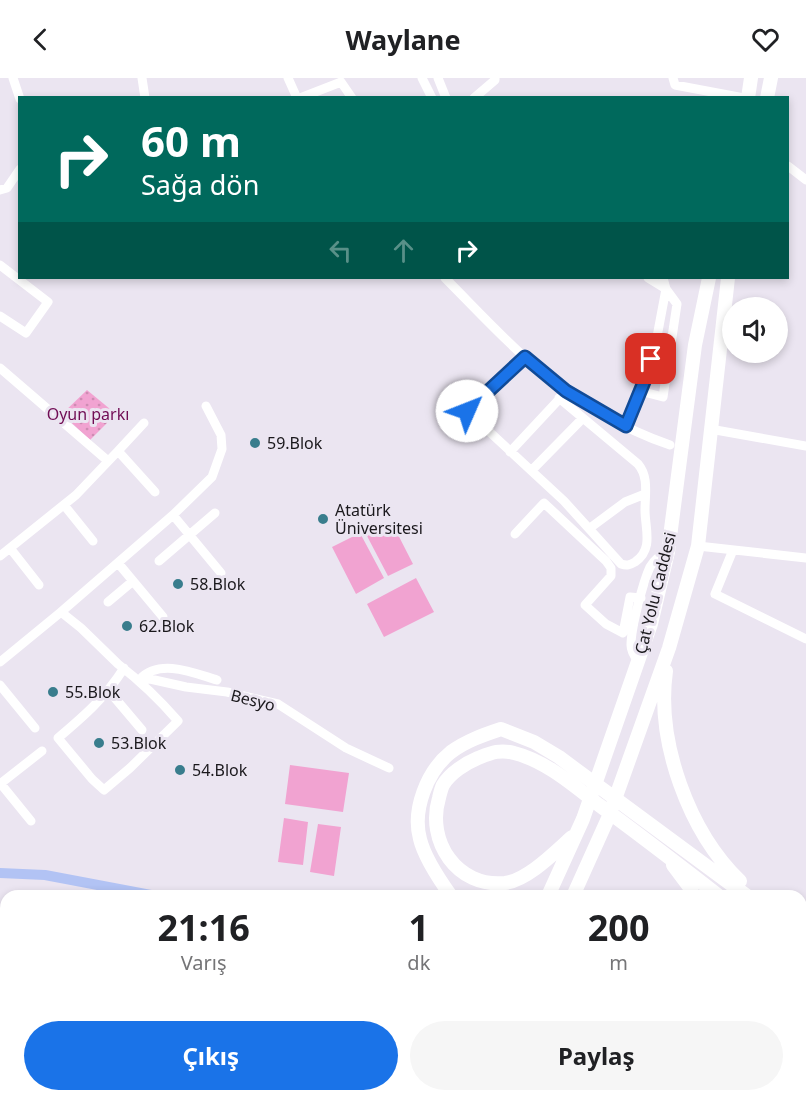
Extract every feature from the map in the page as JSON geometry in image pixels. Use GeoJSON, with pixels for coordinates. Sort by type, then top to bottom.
{"type":"FeatureCollection","features":[{"type":"Feature","properties":{"kind":"highway"},"geometry":{"type":"LineString","coordinates":[[747,96],[752,78]]}},
{"type":"Feature","properties":{"kind":"highway"},"geometry":{"type":"LineString","coordinates":[[767,96],[771,78]]}},
{"type":"Feature","properties":{"kind":"highway","name":"Çat Yolu Caddesi"},"geometry":{"type":"LineString","coordinates":[[551,890],[593,790],[651,624],[668,552],[694,345],[709,279]]}},
{"type":"Feature","properties":{"kind":"highway","name":"Çat Yolu Caddesi"},"geometry":{"type":"LineString","coordinates":[[576,890],[609,816],[669,648],[698,546],[728,279]]}},
{"type":"Feature","properties":{"kind":"highway"},"geometry":{"type":"LineString","coordinates":[[669,648],[664,684],[666,729],[680,784],[705,839],[727,869],[748,890]]}},
{"type":"Feature","properties":{"kind":"highway"},"geometry":{"type":"LineString","coordinates":[[448,890],[419,839],[419,804],[435,770],[448,754],[478,737],[501,729],[534,742],[559,757],[739,890]]}},
{"type":"Feature","properties":{"kind":"highway"},"geometry":{"type":"LineString","coordinates":[[575,834],[538,867],[507,883],[482,882],[463,873],[448,856],[437,837],[435,813],[443,785],[465,763],[495,751],[525,756],[548,768],[576,788],[711,890]]}},
{"type":"Feature","properties":{"kind":"highway"},"geometry":{"type":"LineString","coordinates":[[656,846],[676,868],[691,890]]}},
{"type":"Feature","properties":{"kind":"street"},"geometry":{"type":"LineString","coordinates":[[13,78],[19,96]]}},
{"type":"Feature","properties":{"kind":"street"},"geometry":{"type":"LineString","coordinates":[[142,78],[145,96]]}},
{"type":"Feature","properties":{"kind":"street"},"geometry":{"type":"LineString","coordinates":[[288,78],[297,96]]}},
{"type":"Feature","properties":{"kind":"street"},"geometry":{"type":"LineString","coordinates":[[422,78],[431,96]]}},
{"type":"Feature","properties":{"kind":"street"},"geometry":{"type":"LineString","coordinates":[[438,78],[445,96]]}},
{"type":"Feature","properties":{"kind":"street"},"geometry":{"type":"LineString","coordinates":[[477,96],[495,78]]}},
{"type":"Feature","properties":{"kind":"street"},"geometry":{"type":"LineString","coordinates":[[673,78],[675,85],[735,96]]}},
{"type":"Feature","properties":{"kind":"street"},"geometry":{"type":"LineString","coordinates":[[304,96],[342,82],[351,96]]}},
{"type":"Feature","properties":{"kind":"street"},"geometry":{"type":"LineString","coordinates":[[789,167],[806,180]]}},
{"type":"Feature","properties":{"kind":"street"},"geometry":{"type":"LineString","coordinates":[[0,189],[7,188],[18,172]]}},
{"type":"Feature","properties":{"kind":"street"},"geometry":{"type":"LineString","coordinates":[[0,266],[48,302],[26,333],[0,316]]}},
{"type":"Feature","properties":{"kind":"street"},"geometry":{"type":"LineString","coordinates":[[446,279],[563,394],[583,418],[641,468],[645,477],[647,545],[641,556],[632,564],[626,566],[621,564],[590,528],[532,470],[467,411],[525,357]]}},
{"type":"Feature","properties":{"kind":"street"},"geometry":{"type":"LineString","coordinates":[[650,279],[666,289]]}},
{"type":"Feature","properties":{"kind":"street"},"geometry":{"type":"LineString","coordinates":[[640,391],[663,397],[677,304],[666,289],[663,279]]}},
{"type":"Feature","properties":{"kind":"street"},"geometry":{"type":"LineString","coordinates":[[626,426],[656,342],[666,289]]}},
{"type":"Feature","properties":{"kind":"street"},"geometry":{"type":"LineString","coordinates":[[0,368],[108,461]]}},
{"type":"Feature","properties":{"kind":"street"},"geometry":{"type":"LineString","coordinates":[[563,394],[649,438],[670,445]]}},
{"type":"Feature","properties":{"kind":"street"},"geometry":{"type":"LineString","coordinates":[[510,452],[563,394]]}},
{"type":"Feature","properties":{"kind":"street"},"geometry":{"type":"LineString","coordinates":[[0,662],[173,515],[212,477],[222,449],[221,435],[206,406]]}},
{"type":"Feature","properties":{"kind":"street"},"geometry":{"type":"LineString","coordinates":[[532,470],[583,418]]}},
{"type":"Feature","properties":{"kind":"street"},"geometry":{"type":"LineString","coordinates":[[0,556],[89,482],[144,423]]}},
{"type":"Feature","properties":{"kind":"street"},"geometry":{"type":"LineString","coordinates":[[710,429],[806,446]]}},
{"type":"Feature","properties":{"kind":"street"},"geometry":{"type":"LineString","coordinates":[[118,451],[155,492]]}},
{"type":"Feature","properties":{"kind":"street"},"geometry":{"type":"LineString","coordinates":[[590,528],[625,501],[645,494]]}},
{"type":"Feature","properties":{"kind":"street"},"geometry":{"type":"LineString","coordinates":[[514,534],[544,504],[609,564],[612,576],[585,605],[601,620],[623,633],[630,597],[641,598]]}},
{"type":"Feature","properties":{"kind":"street"},"geometry":{"type":"LineString","coordinates":[[64,505],[93,541]]}},
{"type":"Feature","properties":{"kind":"street"},"geometry":{"type":"LineString","coordinates":[[159,561],[215,513]]}},
{"type":"Feature","properties":{"kind":"street"},"geometry":{"type":"LineString","coordinates":[[173,515],[221,573]]}},
{"type":"Feature","properties":{"kind":"street"},"geometry":{"type":"LineString","coordinates":[[698,546],[806,558]]}},
{"type":"Feature","properties":{"kind":"street"},"geometry":{"type":"LineString","coordinates":[[10,548],[39,585]]}},
{"type":"Feature","properties":{"kind":"street"},"geometry":{"type":"LineString","coordinates":[[734,550],[715,594],[806,639]]}},
{"type":"Feature","properties":{"kind":"street"},"geometry":{"type":"LineString","coordinates":[[638,661],[633,655],[631,646],[641,598],[650,567],[668,552]]}},
{"type":"Feature","properties":{"kind":"street"},"geometry":{"type":"LineString","coordinates":[[118,562],[163,617]]}},
{"type":"Feature","properties":{"kind":"street"},"geometry":{"type":"LineString","coordinates":[[108,602],[133,580]]}},
{"type":"Feature","properties":{"kind":"street"},"geometry":{"type":"LineString","coordinates":[[61,612],[139,680],[178,721],[104,790],[58,738],[89,712],[109,691],[124,668]]}},
{"type":"Feature","properties":{"kind":"street"},"geometry":{"type":"LineString","coordinates":[[139,680],[145,674],[179,668],[217,680]]}},
{"type":"Feature","properties":{"kind":"street","name":"Besyo"},"geometry":{"type":"LineString","coordinates":[[139,680],[150,679],[278,704],[346,748],[389,768]]}},
{"type":"Feature","properties":{"kind":"street"},"geometry":{"type":"LineString","coordinates":[[0,685],[35,728]]}},
{"type":"Feature","properties":{"kind":"street"},"geometry":{"type":"LineString","coordinates":[[109,691],[142,730]]}},
{"type":"Feature","properties":{"kind":"street"},"geometry":{"type":"LineString","coordinates":[[31,821],[0,784],[42,751]]}},
{"type":"Feature","properties":{"kind":"green space","name":"Oyun parkı"},"geometry":{"type":"Polygon","coordinates":[[[87,390],[116,414],[90,440],[62,414],[87,390]]]}},
{"type":"Feature","properties":{"kind":"green space"},"geometry":{"type":"Polygon","coordinates":[[[392,523],[413,564],[388,576],[367,536],[392,523]]]}},
{"type":"Feature","properties":{"kind":"green space"},"geometry":{"type":"Polygon","coordinates":[[[360,533],[384,578],[356,594],[332,547],[360,533]]]}},
{"type":"Feature","properties":{"kind":"green space"},"geometry":{"type":"Polygon","coordinates":[[[416,578],[434,612],[384,637],[367,604],[416,578]]]}},
{"type":"Feature","properties":{"kind":"green space"},"geometry":{"type":"Polygon","coordinates":[[[290,765],[349,773],[343,812],[285,804],[290,765]]]}},
{"type":"Feature","properties":{"kind":"green space"},"geometry":{"type":"Polygon","coordinates":[[[284,818],[308,822],[303,865],[278,862],[284,818]]]}},
{"type":"Feature","properties":{"kind":"green space"},"geometry":{"type":"Polygon","coordinates":[[[318,824],[341,827],[334,876],[310,872],[318,824]]]}},
{"type":"Feature","properties":{"kind":"waterway"},"geometry":{"type":"LineString","coordinates":[[0,873],[45,875],[124,890]]}},
{"type":"Feature","properties":{"kind":"place","name":"59.Blok"},"geometry":{"type":"Point","coordinates":[255,443]}},
{"type":"Feature","properties":{"kind":"place","name":"Atatürk Üniversitesi"},"geometry":{"type":"Point","coordinates":[323,519]}},
{"type":"Feature","properties":{"kind":"place","name":"58.Blok"},"geometry":{"type":"Point","coordinates":[178,584]}},
{"type":"Feature","properties":{"kind":"place","name":"62.Blok"},"geometry":{"type":"Point","coordinates":[127,626]}},
{"type":"Feature","properties":{"kind":"place","name":"55.Blok"},"geometry":{"type":"Point","coordinates":[53,692]}},
{"type":"Feature","properties":{"kind":"place","name":"53.Blok"},"geometry":{"type":"Point","coordinates":[99,743]}},
{"type":"Feature","properties":{"kind":"place","name":"54.Blok"},"geometry":{"type":"Point","coordinates":[180,770]}},
{"type":"Feature","properties":{"kind":"route"},"geometry":{"type":"LineString","coordinates":[[467,411],[525,357],[566,391],[626,426],[651,359]]}}]}
